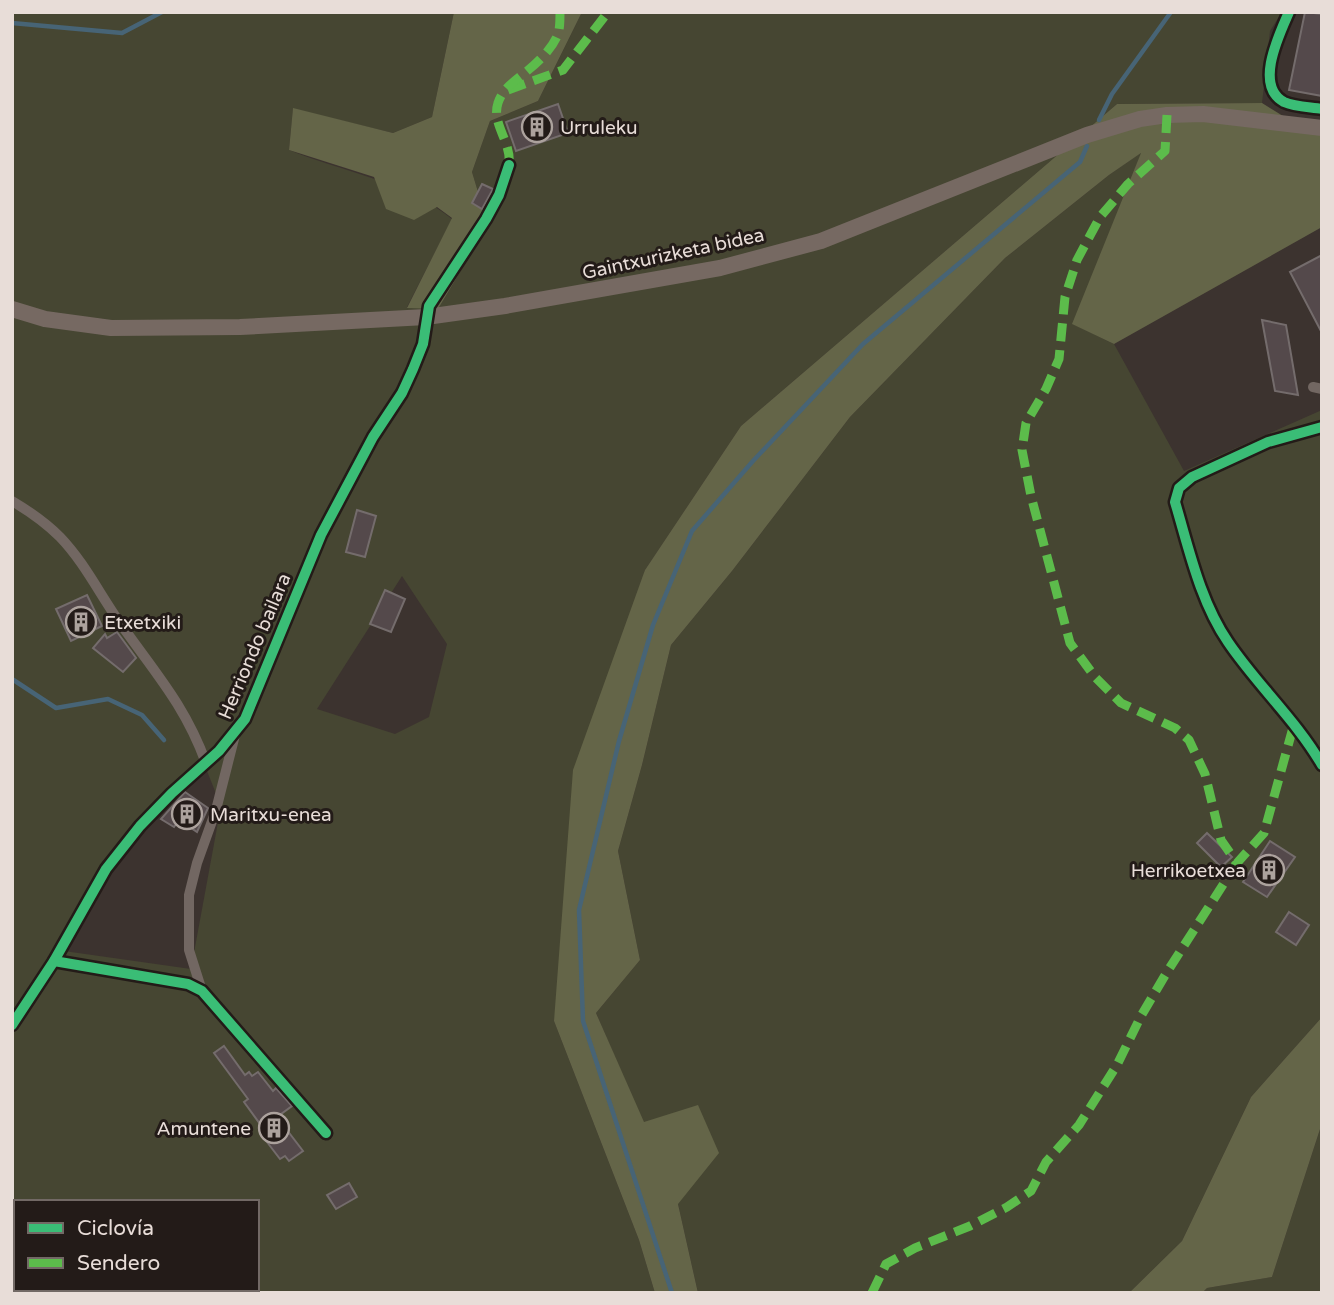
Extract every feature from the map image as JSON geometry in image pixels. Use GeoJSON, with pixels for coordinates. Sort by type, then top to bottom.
{"type":"FeatureCollection","features":[{"type":"Feature","properties":{"kind":"main road","name":"Gaintxurizketa bidea"},"geometry":{"type":"LineString","coordinates":[[12,309],[45,319],[111,328],[240,327],[426,317],[505,306],[720,268],[821,241],[1087,135],[1140,119],[1203,114],[1322,128]]}},
{"type":"Feature","properties":{"kind":"street"},"geometry":{"type":"LineString","coordinates":[[1289,12],[1272,59],[1269,84],[1277,97],[1287,103],[1322,109]]}},
{"type":"Feature","properties":{"kind":"street","name":"Herriondo bailara"},"geometry":{"type":"LineString","coordinates":[[12,1025],[54,961],[106,869],[156,809],[236,733],[245,719],[285,628],[321,535],[414,369],[423,344],[429,306],[493,207],[509,165]]}},
{"type":"Feature","properties":{"kind":"street"},"geometry":{"type":"LineString","coordinates":[[1322,427],[1268,442],[1192,477],[1179,488],[1175,502],[1201,586],[1227,640],[1278,703],[1322,765]]}},
{"type":"Feature","properties":{"kind":"street","name":"Herriondo bailara"},"geometry":{"type":"LineString","coordinates":[[12,501],[42,521],[72,551],[124,629],[174,695],[198,739],[206,763]]}},
{"type":"Feature","properties":{"kind":"street"},"geometry":{"type":"LineString","coordinates":[[202,991],[189,950],[189,895],[216,810],[236,733]]}},
{"type":"Feature","properties":{"kind":"street"},"geometry":{"type":"LineString","coordinates":[[54,961],[188,984],[202,991],[326,1133]]}},
{"type":"Feature","properties":{"kind":"green space"},"geometry":{"type":"Polygon","coordinates":[[[12,12],[454,12],[432,117],[393,133],[293,109],[289,150],[394,186],[434,206],[452,219],[407,307],[438,309],[488,225],[472,172],[490,121],[538,101],[582,12],[1282,12],[1270,31],[1262,103],[1117,104],[741,426],[645,570],[554,1021],[639,1240],[655,1293],[12,1293],[12,12]],[[402,576],[317,709],[395,734],[429,717],[447,644],[402,576]],[[207,771],[127,842],[64,951],[191,969],[221,806],[207,771]]]}},
{"type":"Feature","properties":{"kind":"green space"},"geometry":{"type":"Polygon","coordinates":[[[454,12],[582,12],[538,101],[490,121],[472,172],[488,225],[438,309],[407,308],[452,218],[437,207],[414,220],[386,209],[374,177],[289,150],[293,108],[393,133],[432,117],[454,12]]]}},
{"type":"Feature","properties":{"kind":"green space"},"geometry":{"type":"Polygon","coordinates":[[[1262,103],[1283,116],[1322,122],[1322,227],[1114,344],[1072,324],[1141,153],[1109,175],[1005,258],[850,417],[732,571],[671,645],[618,851],[640,960],[596,1013],[644,1122],[698,1105],[719,1153],[678,1204],[698,1293],[655,1293],[639,1240],[554,1021],[573,770],[645,570],[741,426],[1117,104],[1262,103]]]}},
{"type":"Feature","properties":{"kind":"green space"},"geometry":{"type":"Polygon","coordinates":[[[1142,152],[1073,324],[1114,344],[1184,471],[1322,410],[1322,1017],[1251,1097],[1182,1241],[1129,1293],[698,1293],[678,1204],[596,1013],[640,960],[618,851],[671,645],[732,571],[850,417],[1005,258],[1142,152]]]}},
{"type":"Feature","properties":{"kind":"green space"},"geometry":{"type":"Polygon","coordinates":[[[1322,1017],[1322,1123],[1272,1277],[1207,1288],[1202,1293],[1129,1293],[1182,1241],[1251,1097],[1322,1017]]]}},
{"type":"Feature","properties":{"kind":"green space"},"geometry":{"type":"Polygon","coordinates":[[[1322,1123],[1322,1293],[1202,1293],[1207,1288],[1272,1277],[1322,1123]]]}},
{"type":"Feature","properties":{"kind":"building"},"geometry":{"type":"Polygon","coordinates":[[[1305,12],[1322,14],[1322,96],[1289,90],[1305,12]]]}},
{"type":"Feature","properties":{"kind":"building","name":"Urruleku"},"geometry":{"type":"Polygon","coordinates":[[[558,104],[568,133],[516,151],[506,122],[558,104]]]}},
{"type":"Feature","properties":{"kind":"building"},"geometry":{"type":"Polygon","coordinates":[[[482,184],[493,189],[482,209],[472,203],[482,184]]]}},
{"type":"Feature","properties":{"kind":"building"},"geometry":{"type":"Polygon","coordinates":[[[1322,255],[1322,333],[1290,272],[1322,255]]]}},
{"type":"Feature","properties":{"kind":"building"},"geometry":{"type":"Polygon","coordinates":[[[1262,320],[1286,325],[1298,395],[1275,391],[1262,320]]]}},
{"type":"Feature","properties":{"kind":"building"},"geometry":{"type":"Polygon","coordinates":[[[357,510],[376,516],[365,557],[346,552],[357,510]]]}},
{"type":"Feature","properties":{"kind":"building"},"geometry":{"type":"Polygon","coordinates":[[[385,590],[405,599],[391,632],[370,624],[385,590]]]}},
{"type":"Feature","properties":{"kind":"building","name":"Etxetxiki"},"geometry":{"type":"Polygon","coordinates":[[[87,595],[102,626],[71,641],[56,609],[87,595]]]}},
{"type":"Feature","properties":{"kind":"building"},"geometry":{"type":"Polygon","coordinates":[[[117,632],[136,658],[123,672],[93,648],[105,634],[107,638],[117,632]]]}},
{"type":"Feature","properties":{"kind":"building","name":"Maritxu-enea"},"geometry":{"type":"Polygon","coordinates":[[[185,792],[208,808],[197,832],[179,820],[174,827],[161,819],[185,792]]]}},
{"type":"Feature","properties":{"kind":"building"},"geometry":{"type":"Polygon","coordinates":[[[1207,833],[1232,857],[1221,867],[1197,843],[1207,833]]]}},
{"type":"Feature","properties":{"kind":"building","name":"Herrikoetxea"},"geometry":{"type":"Polygon","coordinates":[[[1270,841],[1295,857],[1267,897],[1243,882],[1270,841]]]}},
{"type":"Feature","properties":{"kind":"building"},"geometry":{"type":"Polygon","coordinates":[[[1289,912],[1309,925],[1296,945],[1276,932],[1289,912]]]}},
{"type":"Feature","properties":{"kind":"building","name":"Amuntene"},"geometry":{"type":"Polygon","coordinates":[[[224,1046],[245,1075],[249,1072],[252,1076],[258,1072],[273,1091],[276,1088],[292,1106],[277,1117],[303,1151],[289,1161],[285,1156],[280,1159],[267,1142],[271,1139],[244,1102],[248,1099],[214,1053],[224,1046]]]}},
{"type":"Feature","properties":{"kind":"building"},"geometry":{"type":"Polygon","coordinates":[[[349,1183],[357,1197],[336,1209],[327,1195],[349,1183]]]}},
{"type":"Feature","properties":{"kind":"waterway"},"geometry":{"type":"LineString","coordinates":[[12,23],[122,33],[162,12]]}},
{"type":"Feature","properties":{"kind":"waterway"},"geometry":{"type":"LineString","coordinates":[[1099,120],[1112,94],[1171,12]]}},
{"type":"Feature","properties":{"kind":"waterway"},"geometry":{"type":"LineString","coordinates":[[672,1293],[583,1021],[579,910],[619,741],[653,625],[692,531],[753,461],[863,344],[1080,162],[1087,146]]}},
{"type":"Feature","properties":{"kind":"waterway"},"geometry":{"type":"LineString","coordinates":[[12,679],[56,708],[108,699],[142,715],[164,740]]}},
{"type":"Feature","properties":{"kind":"marked path"},"geometry":{"type":"LineString","coordinates":[[509,165],[508,149],[497,118],[498,103],[508,87],[538,62],[552,46],[559,32],[560,12]]}},
{"type":"Feature","properties":{"kind":"marked path"},"geometry":{"type":"LineString","coordinates":[[508,90],[563,70],[608,12]]}},
{"type":"Feature","properties":{"kind":"marked path"},"geometry":{"type":"LineString","coordinates":[[1167,115],[1165,151],[1128,184],[1100,217],[1077,260],[1065,297],[1059,359],[1046,389],[1026,423],[1022,450],[1031,496],[1070,643],[1095,677],[1121,703],[1175,728],[1189,740],[1205,774],[1221,840],[1237,863],[1264,833],[1294,724]]}},
{"type":"Feature","properties":{"kind":"marked path"},"geometry":{"type":"LineString","coordinates":[[872,1293],[886,1264],[915,1248],[970,1226],[1031,1191],[1046,1162],[1079,1125],[1117,1065],[1167,972],[1237,863]]}},
{"type":"Feature","properties":{"kind":"cycle path"},"geometry":{"type":"LineString","coordinates":[[1289,12],[1275,46],[1270,73],[1271,84],[1275,94],[1284,102],[1322,109]]}},
{"type":"Feature","properties":{"kind":"cycle path"},"geometry":{"type":"LineString","coordinates":[[12,1025],[54,961],[106,869],[140,826],[219,751],[245,719],[321,535],[413,369],[423,344],[429,306],[486,219],[499,195],[509,165]]}},
{"type":"Feature","properties":{"kind":"cycle path"},"geometry":{"type":"LineString","coordinates":[[1322,427],[1268,442],[1192,477],[1179,488],[1175,502],[1196,574],[1218,626],[1239,658],[1300,733],[1322,765]]}},
{"type":"Feature","properties":{"kind":"cycle path"},"geometry":{"type":"LineString","coordinates":[[54,961],[188,984],[202,991],[326,1133]]}},
{"type":"Feature","properties":{"kind":"place","name":"Urruleku"},"geometry":{"type":"Point","coordinates":[537,127]}},
{"type":"Feature","properties":{"kind":"place","name":"Etxetxiki"},"geometry":{"type":"Point","coordinates":[81,622]}},
{"type":"Feature","properties":{"kind":"place","name":"Maritxu-enea"},"geometry":{"type":"Point","coordinates":[187,814]}},
{"type":"Feature","properties":{"kind":"place","name":"Herrikoetxea"},"geometry":{"type":"Point","coordinates":[1269,870]}},
{"type":"Feature","properties":{"kind":"place","name":"Amuntene"},"geometry":{"type":"Point","coordinates":[274,1128]}}]}
